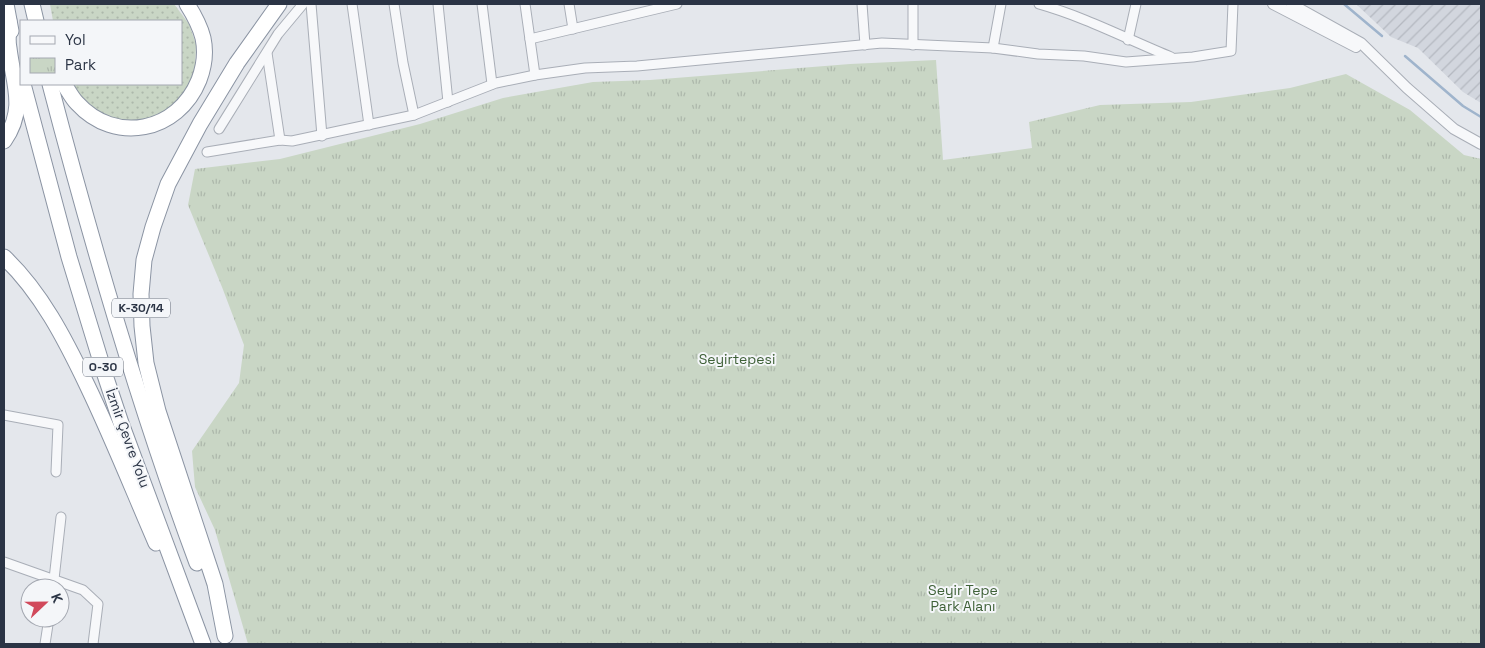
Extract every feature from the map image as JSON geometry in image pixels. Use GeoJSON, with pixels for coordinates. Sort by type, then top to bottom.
{"type":"FeatureCollection","features":[{"type":"Feature","properties":{"kind":"highway"},"geometry":{"type":"LineString","coordinates":[[6,4],[20,71]]}},
{"type":"Feature","properties":{"kind":"highway"},"geometry":{"type":"LineString","coordinates":[[32,4],[36,20]]}},
{"type":"Feature","properties":{"kind":"highway"},"geometry":{"type":"LineString","coordinates":[[65,85],[76,103],[101,121],[117,126],[138,128],[164,121],[178,111],[191,96],[202,72],[205,58],[204,40],[197,19],[187,4]]}},
{"type":"Feature","properties":{"kind":"highway","name":"K-30/14"},"geometry":{"type":"LineString","coordinates":[[226,640],[215,584],[158,411],[146,363],[141,294],[144,260],[168,184],[200,124],[233,70],[279,4]]}},
{"type":"Feature","properties":{"kind":"highway"},"geometry":{"type":"LineString","coordinates":[[4,141],[11,131],[17,112],[17,87],[8,47],[9,21]]}},
{"type":"Feature","properties":{"kind":"highway","name":"İzmir Çevre Yolu"},"geometry":{"type":"LineString","coordinates":[[23,85],[69,257],[105,374],[121,423],[204,644]]}},
{"type":"Feature","properties":{"kind":"highway","name":"İzmir Çevre Yolu"},"geometry":{"type":"LineString","coordinates":[[50,85],[77,185],[125,348],[188,538],[226,640]]}},
{"type":"Feature","properties":{"kind":"highway"},"geometry":{"type":"LineString","coordinates":[[4,257],[35,293],[67,342],[108,428],[197,644]]}},
{"type":"Feature","properties":{"kind":"street"},"geometry":{"type":"LineString","coordinates":[[219,129],[278,34],[303,4]]}},
{"type":"Feature","properties":{"kind":"street"},"geometry":{"type":"LineString","coordinates":[[311,4],[322,136]]}},
{"type":"Feature","properties":{"kind":"street"},"geometry":{"type":"LineString","coordinates":[[352,4],[369,125]]}},
{"type":"Feature","properties":{"kind":"street"},"geometry":{"type":"LineString","coordinates":[[394,4],[403,63],[414,115]]}},
{"type":"Feature","properties":{"kind":"street"},"geometry":{"type":"LineString","coordinates":[[438,4],[448,102]]}},
{"type":"Feature","properties":{"kind":"street"},"geometry":{"type":"LineString","coordinates":[[482,4],[492,84]]}},
{"type":"Feature","properties":{"kind":"street"},"geometry":{"type":"LineString","coordinates":[[526,4],[534,75]]}},
{"type":"Feature","properties":{"kind":"street"},"geometry":{"type":"LineString","coordinates":[[569,4],[573,29]]}},
{"type":"Feature","properties":{"kind":"street"},"geometry":{"type":"LineString","coordinates":[[530,38],[677,4]]}},
{"type":"Feature","properties":{"kind":"street"},"geometry":{"type":"LineString","coordinates":[[862,4],[866,45]]}},
{"type":"Feature","properties":{"kind":"street"},"geometry":{"type":"LineString","coordinates":[[912,44],[913,4]]}},
{"type":"Feature","properties":{"kind":"street"},"geometry":{"type":"LineString","coordinates":[[993,48],[1001,4]]}},
{"type":"Feature","properties":{"kind":"street"},"geometry":{"type":"LineString","coordinates":[[1039,4],[1076,15],[1128,40],[1174,58]]}},
{"type":"Feature","properties":{"kind":"street"},"geometry":{"type":"LineString","coordinates":[[1128,40],[1136,4]]}},
{"type":"Feature","properties":{"kind":"street"},"geometry":{"type":"LineString","coordinates":[[207,152],[280,140],[292,141],[322,136],[414,115],[492,84],[534,75],[585,68],[637,66],[882,43],[993,48],[1038,54],[1084,56],[1126,62],[1193,57],[1232,51],[1233,4]]}},
{"type":"Feature","properties":{"kind":"street"},"geometry":{"type":"LineString","coordinates":[[1273,4],[1356,48],[1371,52]]}},
{"type":"Feature","properties":{"kind":"street"},"geometry":{"type":"LineString","coordinates":[[1291,4],[1361,43],[1407,88],[1454,129],[1481,144]]}},
{"type":"Feature","properties":{"kind":"street"},"geometry":{"type":"LineString","coordinates":[[267,53],[280,140]]}},
{"type":"Feature","properties":{"kind":"street"},"geometry":{"type":"LineString","coordinates":[[4,415],[58,425],[56,472]]}},
{"type":"Feature","properties":{"kind":"street"},"geometry":{"type":"LineString","coordinates":[[55,578],[61,517]]}},
{"type":"Feature","properties":{"kind":"street"},"geometry":{"type":"LineString","coordinates":[[4,562],[40,578]]}},
{"type":"Feature","properties":{"kind":"street"},"geometry":{"type":"LineString","coordinates":[[70,587],[83,590],[98,604],[93,644]]}},
{"type":"Feature","properties":{"kind":"street"},"geometry":{"type":"LineString","coordinates":[[44,644],[47,628]]}},
{"type":"Feature","properties":{"kind":"shaded area"},"geometry":{"type":"Polygon","coordinates":[[[1356,4],[1481,4],[1481,103],[1463,92],[1418,48],[1391,37],[1356,4]]]}},
{"type":"Feature","properties":{"kind":"green space"},"geometry":{"type":"Polygon","coordinates":[[[50,4],[174,4],[189,24],[196,44],[195,69],[185,93],[170,109],[141,123],[101,118],[70,85],[182,85],[182,20],[53,20],[50,4]]]}},
{"type":"Feature","properties":{"kind":"green space","name":"Seyirtepesi"},"geometry":{"type":"Polygon","coordinates":[[[936,60],[943,160],[1032,148],[1029,122],[1100,105],[1191,102],[1290,88],[1346,74],[1410,110],[1464,155],[1481,159],[1481,644],[248,644],[215,530],[195,487],[192,451],[239,383],[244,345],[188,205],[195,169],[280,159],[420,124],[503,98],[593,82],[650,80],[850,64],[936,60]]]}},
{"type":"Feature","properties":{"kind":"waterway"},"geometry":{"type":"LineString","coordinates":[[1344,4],[1382,36]]}},
{"type":"Feature","properties":{"kind":"waterway"},"geometry":{"type":"LineString","coordinates":[[1405,56],[1463,106],[1481,117]]}},
{"type":"Feature","properties":{"kind":"park label","name":"Seyir Tepe Park Alanı"},"geometry":{"type":"Point","coordinates":[963,598]}}]}
